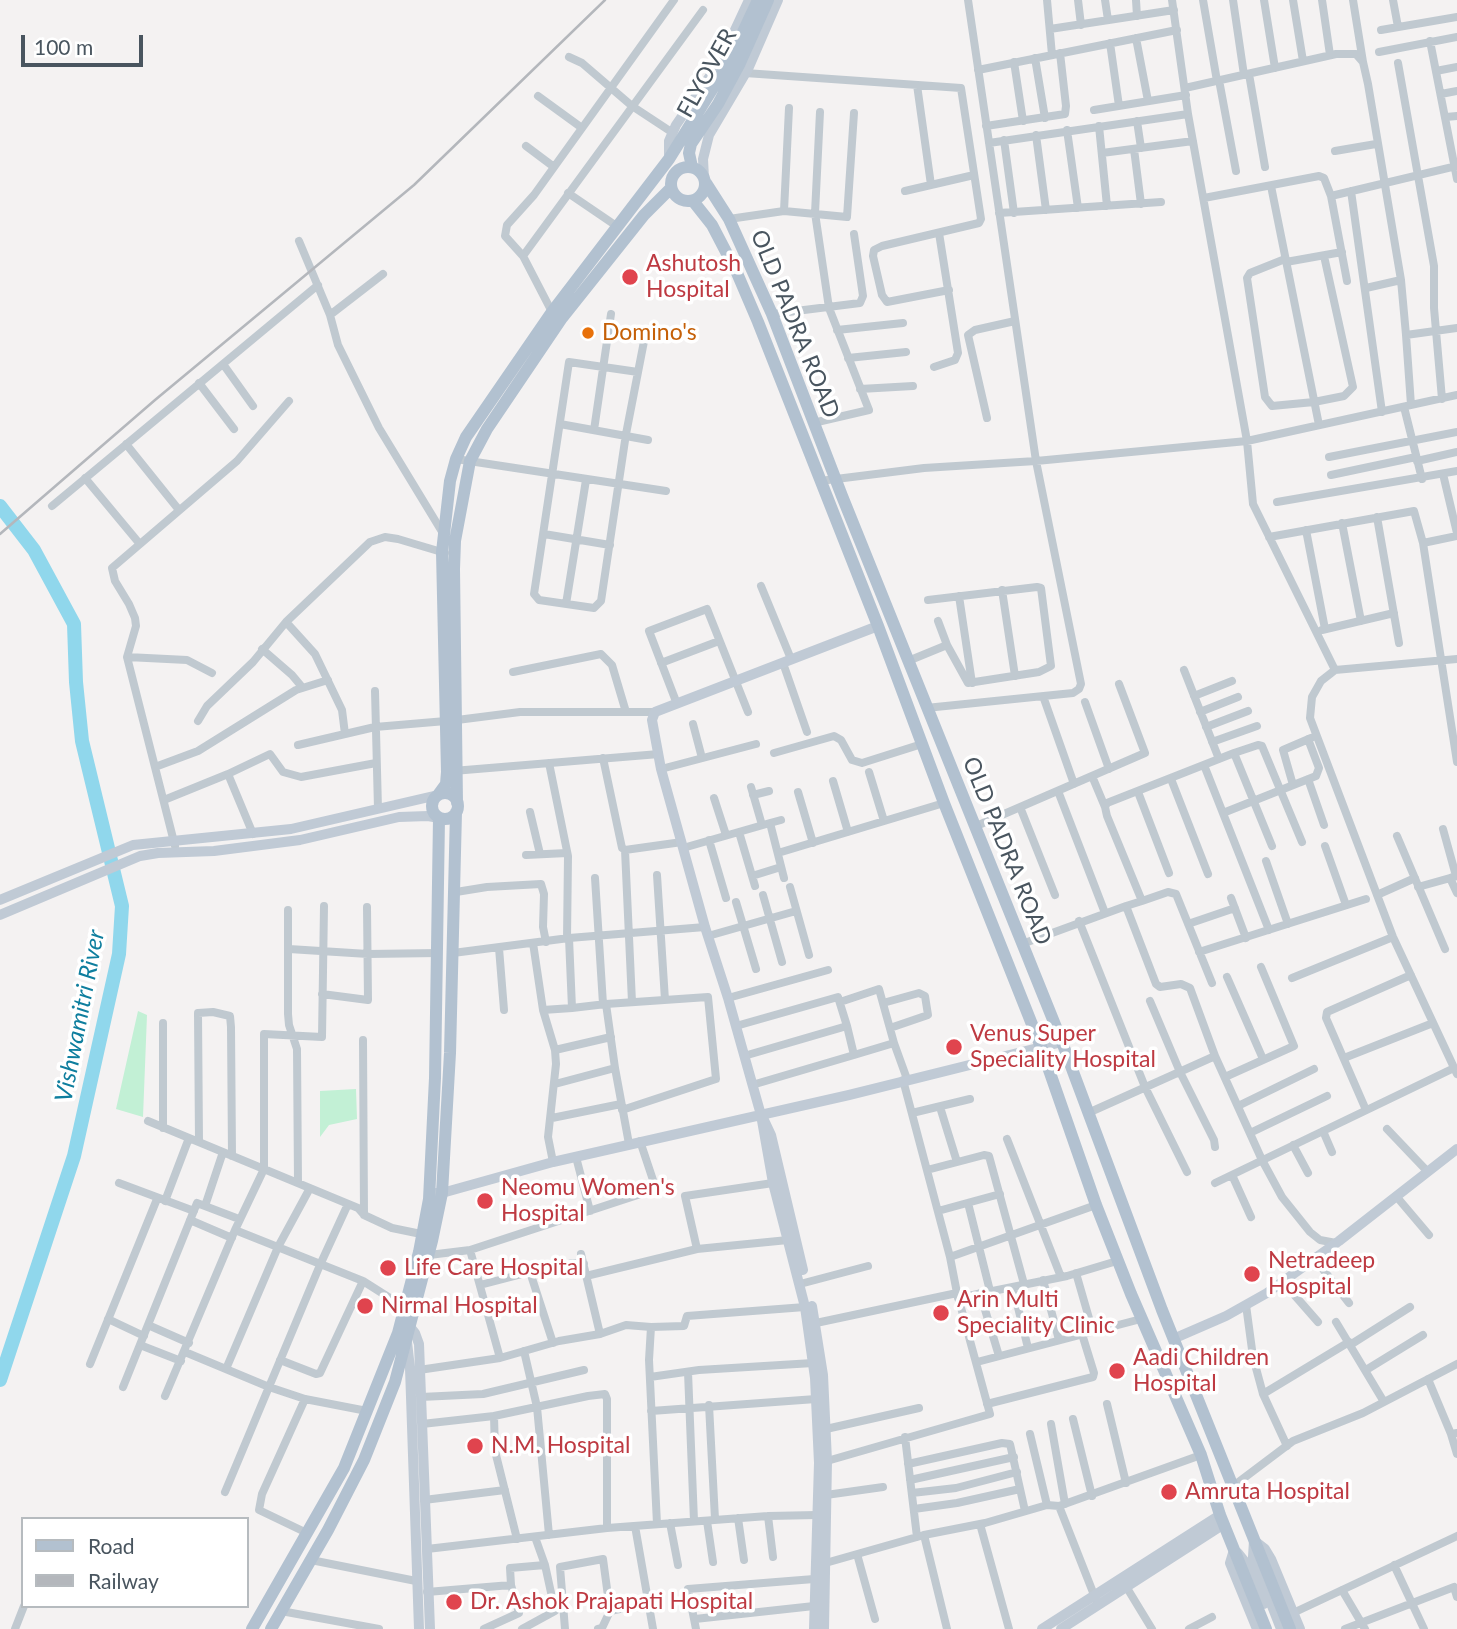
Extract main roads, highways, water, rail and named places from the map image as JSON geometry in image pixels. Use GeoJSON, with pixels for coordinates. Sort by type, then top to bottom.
{"type":"FeatureCollection","features":[{"type":"Feature","properties":{"kind":"main road","name":"FLYOVER"},"geometry":{"type":"LineString","coordinates":[[692,167],[689,153],[692,132],[730,62],[758,0]]}},
{"type":"Feature","properties":{"kind":"main road","name":"FLYOVER"},"geometry":{"type":"LineString","coordinates":[[450,540],[450,481],[466,437],[552,312],[669,159],[718,104],[768,0]]}},
{"type":"Feature","properties":{"kind":"main road"},"geometry":{"type":"LineString","coordinates":[[271,1629],[364,1461],[396,1381],[404,1325],[428,1236],[436,1193],[456,892],[457,808],[452,771],[448,554],[470,461],[487,429],[562,318],[644,215],[671,186],[676,172],[692,167],[701,173],[705,180],[702,194],[693,201],[677,198],[671,186]]}},
{"type":"Feature","properties":{"kind":"main road","name":"OLD PADRA ROAD"},"geometry":{"type":"LineString","coordinates":[[705,180],[729,219],[772,314],[926,708],[1062,1042],[1173,1339],[1290,1629]]}},
{"type":"Feature","properties":{"kind":"main road"},"geometry":{"type":"LineString","coordinates":[[648,189],[662,184],[671,186]]}},
{"type":"Feature","properties":{"kind":"main road","name":"OLD PADRA ROAD"},"geometry":{"type":"LineString","coordinates":[[693,201],[712,225],[737,273],[878,626],[944,803],[1041,1047],[1117,1261],[1201,1455],[1222,1520],[1266,1629]]}},
{"type":"Feature","properties":{"kind":"main road"},"geometry":{"type":"LineString","coordinates":[[436,1193],[439,818],[432,808],[433,800],[446,784],[452,771]]}},
{"type":"Feature","properties":{"kind":"main road"},"geometry":{"type":"LineString","coordinates":[[438,795],[450,794],[457,808]]}},
{"type":"Feature","properties":{"kind":"main road"},"geometry":{"type":"LineString","coordinates":[[439,818],[450,818],[457,808]]}},
{"type":"Feature","properties":{"kind":"main road"},"geometry":{"type":"LineString","coordinates":[[252,1629],[344,1468],[404,1325],[429,1255],[428,1236]]}},
{"type":"Feature","properties":{"kind":"waterway","name":"Vishwamitri River"},"geometry":{"type":"LineString","coordinates":[[0,506],[34,550],[74,624],[82,741],[122,906],[119,954],[74,1156],[0,1380]]}},
{"type":"Feature","properties":{"kind":"railway"},"geometry":{"type":"LineString","coordinates":[[0,534],[155,400],[414,185],[605,0]]}},
{"type":"Feature","properties":{"kind":"place","name":"Ashutosh Hospital"},"geometry":{"type":"Point","coordinates":[630,277]}},
{"type":"Feature","properties":{"kind":"place","name":"Domino's"},"geometry":{"type":"Point","coordinates":[588,333]}},
{"type":"Feature","properties":{"kind":"place","name":"Venus Super Speciality Hospital"},"geometry":{"type":"Point","coordinates":[954,1047]}},
{"type":"Feature","properties":{"kind":"place","name":"Neomu Women's Hospital"},"geometry":{"type":"Point","coordinates":[485,1201]}},
{"type":"Feature","properties":{"kind":"place","name":"Life Care Hospital"},"geometry":{"type":"Point","coordinates":[388,1268]}},
{"type":"Feature","properties":{"kind":"place","name":"Netradeep Hospital"},"geometry":{"type":"Point","coordinates":[1252,1274]}},
{"type":"Feature","properties":{"kind":"place","name":"Nirmal Hospital"},"geometry":{"type":"Point","coordinates":[365,1306]}},
{"type":"Feature","properties":{"kind":"place","name":"Arin Multi Speciality Clinic"},"geometry":{"type":"Point","coordinates":[941,1313]}},
{"type":"Feature","properties":{"kind":"place","name":"Aadi Children Hospital"},"geometry":{"type":"Point","coordinates":[1117,1371]}},
{"type":"Feature","properties":{"kind":"place","name":"N.M. Hospital"},"geometry":{"type":"Point","coordinates":[475,1446]}},
{"type":"Feature","properties":{"kind":"place","name":"Amruta Hospital"},"geometry":{"type":"Point","coordinates":[1169,1492]}},
{"type":"Feature","properties":{"kind":"place","name":"Dr. Ashok Prajapati Hospital"},"geometry":{"type":"Point","coordinates":[454,1602]}}]}
